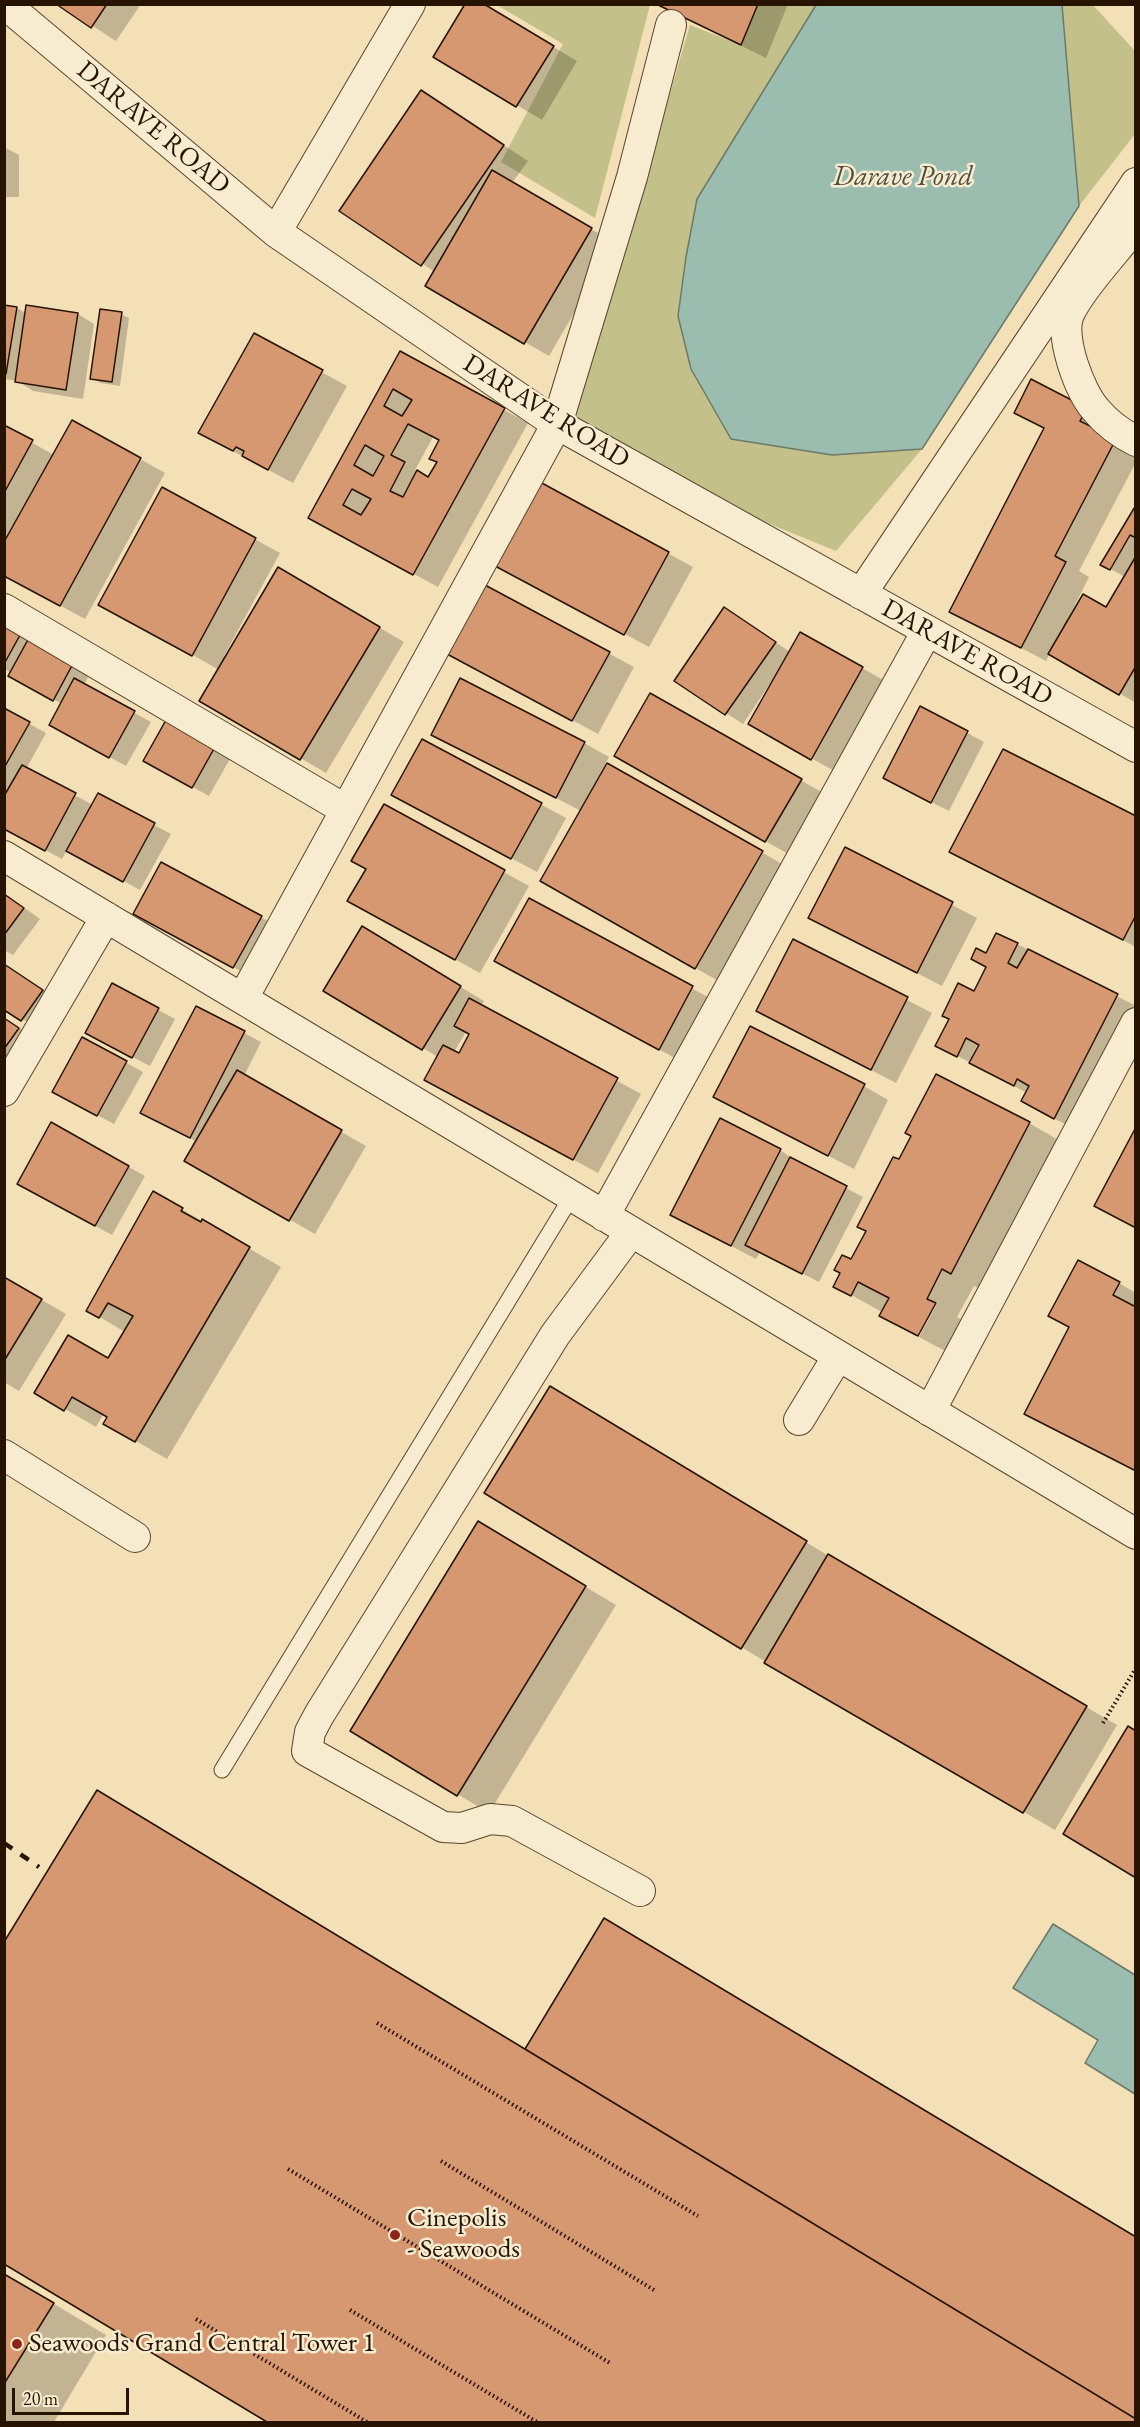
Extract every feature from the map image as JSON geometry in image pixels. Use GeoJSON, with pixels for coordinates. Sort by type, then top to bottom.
{"type":"FeatureCollection","features":[{"type":"Feature","properties":{"kind":"street","name":"DARAVE ROAD"},"geometry":{"type":"LineString","coordinates":[[5,4],[276,232],[557,424],[1136,747]]}},
{"type":"Feature","properties":{"kind":"street"},"geometry":{"type":"LineString","coordinates":[[276,232],[410,4]]}},
{"type":"Feature","properties":{"kind":"street"},"geometry":{"type":"LineString","coordinates":[[243,998],[557,424],[632,177],[671,25]]}},
{"type":"Feature","properties":{"kind":"street"},"geometry":{"type":"LineString","coordinates":[[861,594],[1136,183]]}},
{"type":"Feature","properties":{"kind":"street"},"geometry":{"type":"LineString","coordinates":[[1136,225],[1068,315],[1066,333],[1074,369],[1095,409],[1120,433],[1136,441]]}},
{"type":"Feature","properties":{"kind":"street"},"geometry":{"type":"LineString","coordinates":[[4,609],[346,810]]}},
{"type":"Feature","properties":{"kind":"street"},"geometry":{"type":"LineString","coordinates":[[604,1216],[927,631]]}},
{"type":"Feature","properties":{"kind":"street"},"geometry":{"type":"LineString","coordinates":[[4,856],[1136,1534]]}},
{"type":"Feature","properties":{"kind":"street"},"geometry":{"type":"LineString","coordinates":[[4,1091],[106,917]]}},
{"type":"Feature","properties":{"kind":"street"},"geometry":{"type":"LineString","coordinates":[[930,1411],[1136,1023]]}},
{"type":"Feature","properties":{"kind":"street"},"geometry":{"type":"LineString","coordinates":[[631,1232],[555,1335],[319,1715],[310,1732],[307,1751],[443,1827],[462,1828],[490,1819],[512,1821],[640,1891]]}},
{"type":"Feature","properties":{"kind":"street"},"geometry":{"type":"LineString","coordinates":[[799,1420],[838,1356]]}},
{"type":"Feature","properties":{"kind":"street"},"geometry":{"type":"LineString","coordinates":[[4,1455],[135,1537]]}},
{"type":"Feature","properties":{"kind":"lane"},"geometry":{"type":"LineString","coordinates":[[222,1770],[572,1196]]}},
{"type":"Feature","properties":{"kind":"path"},"geometry":{"type":"LineString","coordinates":[[1102,1723],[1136,1668]]}},
{"type":"Feature","properties":{"kind":"path"},"geometry":{"type":"LineString","coordinates":[[376,2023],[698,2216]]}},
{"type":"Feature","properties":{"kind":"path"},"geometry":{"type":"LineString","coordinates":[[441,2161],[654,2290]]}},
{"type":"Feature","properties":{"kind":"path"},"geometry":{"type":"LineString","coordinates":[[288,2169],[610,2363]]}},
{"type":"Feature","properties":{"kind":"path"},"geometry":{"type":"LineString","coordinates":[[350,2310],[537,2422]]}},
{"type":"Feature","properties":{"kind":"path"},"geometry":{"type":"LineString","coordinates":[[196,2319],[367,2422]]}},
{"type":"Feature","properties":{"kind":"shaded area"},"geometry":{"type":"Polygon","coordinates":[[[497,5],[650,5],[595,218],[501,162],[563,44],[497,5]]]}},
{"type":"Feature","properties":{"kind":"shaded area"},"geometry":{"type":"Polygon","coordinates":[[[758,5],[816,5],[748,116],[686,257],[678,316],[691,369],[832,455],[922,449],[836,551],[645,473],[570,432],[690,25],[741,45],[758,5]]]}},
{"type":"Feature","properties":{"kind":"shaded area"},"geometry":{"type":"Polygon","coordinates":[[[1062,5],[1093,5],[1135,51],[1135,134],[1079,206],[1062,5]]]}},
{"type":"Feature","properties":{"kind":"water","name":"Darave Pond"},"geometry":{"type":"Polygon","coordinates":[[[816,5],[1062,5],[1079,206],[922,449],[832,455],[731,439],[691,369],[678,316],[697,199],[816,5]]]}},
{"type":"Feature","properties":{"kind":"water"},"geometry":{"type":"Polygon","coordinates":[[[1053,1924],[1135,1975],[1135,2094],[1085,2063],[1098,2040],[1013,1988],[1053,1924]]]}},
{"type":"Feature","properties":{"kind":"building"},"geometry":{"type":"Polygon","coordinates":[[[56,4],[107,4],[91,28],[56,4]]]}},
{"type":"Feature","properties":{"kind":"building"},"geometry":{"type":"Polygon","coordinates":[[[465,4],[484,4],[554,46],[516,107],[433,57],[465,4]]]}},
{"type":"Feature","properties":{"kind":"building"},"geometry":{"type":"Polygon","coordinates":[[[656,4],[758,4],[741,45],[656,4]]]}},
{"type":"Feature","properties":{"kind":"building"},"geometry":{"type":"Polygon","coordinates":[[[421,90],[504,145],[421,266],[339,211],[421,90]]]}},
{"type":"Feature","properties":{"kind":"building"},"geometry":{"type":"Polygon","coordinates":[[[492,170],[592,228],[524,344],[425,286],[492,170]]]}},
{"type":"Feature","properties":{"kind":"building"},"geometry":{"type":"Polygon","coordinates":[[[4,305],[17,307],[6,374],[4,374],[4,305]]]}},
{"type":"Feature","properties":{"kind":"building"},"geometry":{"type":"Polygon","coordinates":[[[26,305],[78,313],[66,390],[15,382],[26,305]]]}},
{"type":"Feature","properties":{"kind":"building"},"geometry":{"type":"Polygon","coordinates":[[[100,309],[122,312],[112,382],[90,379],[100,309]]]}},
{"type":"Feature","properties":{"kind":"building"},"geometry":{"type":"Polygon","coordinates":[[[254,333],[323,370],[268,470],[242,456],[244,451],[236,447],[233,451],[198,433],[254,333]]]}},
{"type":"Feature","properties":{"kind":"building"},"geometry":{"type":"Polygon","coordinates":[[[400,351],[505,408],[413,575],[308,518],[400,351]],[[393,389],[384,406],[402,416],[412,400],[393,389]],[[408,424],[391,455],[405,462],[390,491],[403,497],[417,470],[428,477],[437,462],[429,459],[439,440],[408,424]],[[365,445],[354,465],[373,476],[384,456],[365,445]],[[352,489],[343,505],[361,515],[371,499],[352,489]]]}},
{"type":"Feature","properties":{"kind":"building"},"geometry":{"type":"Polygon","coordinates":[[[1031,379],[1087,408],[1080,421],[1116,439],[1055,556],[1066,562],[1021,648],[949,612],[1044,428],[1014,413],[1031,379]]]}},
{"type":"Feature","properties":{"kind":"building"},"geometry":{"type":"Polygon","coordinates":[[[72,420],[141,458],[60,606],[4,576],[4,542],[72,420]]]}},
{"type":"Feature","properties":{"kind":"building"},"geometry":{"type":"Polygon","coordinates":[[[4,425],[33,440],[4,493],[4,425]]]}},
{"type":"Feature","properties":{"kind":"building"},"geometry":{"type":"Polygon","coordinates":[[[540,482],[669,552],[624,635],[495,566],[540,482]]]}},
{"type":"Feature","properties":{"kind":"building"},"geometry":{"type":"Polygon","coordinates":[[[162,487],[256,538],[192,656],[98,605],[162,487]]]}},
{"type":"Feature","properties":{"kind":"building"},"geometry":{"type":"Polygon","coordinates":[[[1136,505],[1136,538],[1130,535],[1110,570],[1100,565],[1136,505]]]}},
{"type":"Feature","properties":{"kind":"building"},"geometry":{"type":"Polygon","coordinates":[[[1136,556],[1136,666],[1119,695],[1048,654],[1083,594],[1106,607],[1136,556]]]}},
{"type":"Feature","properties":{"kind":"building"},"geometry":{"type":"Polygon","coordinates":[[[278,567],[380,627],[300,760],[199,701],[278,567]]]}},
{"type":"Feature","properties":{"kind":"building"},"geometry":{"type":"Polygon","coordinates":[[[485,585],[610,652],[572,721],[447,654],[485,585]]]}},
{"type":"Feature","properties":{"kind":"building"},"geometry":{"type":"Polygon","coordinates":[[[724,607],[776,642],[725,715],[674,681],[724,607]]]}},
{"type":"Feature","properties":{"kind":"building"},"geometry":{"type":"Polygon","coordinates":[[[4,618],[24,628],[4,664],[4,618]]]}},
{"type":"Feature","properties":{"kind":"building"},"geometry":{"type":"Polygon","coordinates":[[[800,632],[863,667],[811,760],[748,724],[800,632]]]}},
{"type":"Feature","properties":{"kind":"building"},"geometry":{"type":"Polygon","coordinates":[[[30,636],[75,660],[53,701],[8,676],[30,636]]]}},
{"type":"Feature","properties":{"kind":"building"},"geometry":{"type":"Polygon","coordinates":[[[74,678],[135,711],[109,758],[49,725],[74,678]]]}},
{"type":"Feature","properties":{"kind":"building"},"geometry":{"type":"Polygon","coordinates":[[[460,678],[585,742],[556,798],[431,735],[460,678]]]}},
{"type":"Feature","properties":{"kind":"building"},"geometry":{"type":"Polygon","coordinates":[[[650,693],[802,779],[765,842],[614,756],[650,693]]]}},
{"type":"Feature","properties":{"kind":"building"},"geometry":{"type":"Polygon","coordinates":[[[920,706],[968,731],[931,803],[883,778],[920,706]]]}},
{"type":"Feature","properties":{"kind":"building"},"geometry":{"type":"Polygon","coordinates":[[[4,708],[30,722],[4,768],[4,708]]]}},
{"type":"Feature","properties":{"kind":"building"},"geometry":{"type":"Polygon","coordinates":[[[166,720],[215,747],[192,788],[143,761],[166,720]]]}},
{"type":"Feature","properties":{"kind":"building"},"geometry":{"type":"Polygon","coordinates":[[[422,739],[542,803],[511,859],[391,795],[422,739]]]}},
{"type":"Feature","properties":{"kind":"building"},"geometry":{"type":"Polygon","coordinates":[[[1003,749],[1136,816],[1136,915],[1123,940],[949,852],[1003,749]]]}},
{"type":"Feature","properties":{"kind":"building"},"geometry":{"type":"Polygon","coordinates":[[[607,763],[763,851],[695,969],[540,881],[607,763]]]}},
{"type":"Feature","properties":{"kind":"building"},"geometry":{"type":"Polygon","coordinates":[[[22,765],[76,793],[45,851],[4,829],[4,796],[22,765]]]}},
{"type":"Feature","properties":{"kind":"building"},"geometry":{"type":"Polygon","coordinates":[[[98,793],[155,823],[123,882],[66,851],[98,793]]]}},
{"type":"Feature","properties":{"kind":"building"},"geometry":{"type":"Polygon","coordinates":[[[384,804],[505,870],[455,960],[347,901],[366,869],[351,861],[384,804]]]}},
{"type":"Feature","properties":{"kind":"building"},"geometry":{"type":"Polygon","coordinates":[[[845,847],[953,902],[917,973],[808,918],[845,847]]]}},
{"type":"Feature","properties":{"kind":"building"},"geometry":{"type":"Polygon","coordinates":[[[161,862],[262,916],[233,968],[133,914],[161,862]]]}},
{"type":"Feature","properties":{"kind":"building"},"geometry":{"type":"Polygon","coordinates":[[[4,894],[24,908],[4,935],[4,894]]]}},
{"type":"Feature","properties":{"kind":"building"},"geometry":{"type":"Polygon","coordinates":[[[529,898],[693,986],[659,1050],[494,961],[529,898]]]}},
{"type":"Feature","properties":{"kind":"building"},"geometry":{"type":"Polygon","coordinates":[[[362,926],[461,986],[422,1050],[323,991],[362,926]]]}},
{"type":"Feature","properties":{"kind":"building"},"geometry":{"type":"Polygon","coordinates":[[[996,933],[1018,943],[1008,963],[1017,968],[1028,949],[1118,994],[1054,1119],[1021,1101],[1029,1086],[1017,1079],[1014,1086],[969,1063],[979,1045],[966,1038],[957,1057],[935,1046],[949,1019],[942,1016],[958,983],[974,991],[986,967],[971,959],[976,948],[986,953],[996,933]]]}},
{"type":"Feature","properties":{"kind":"building"},"geometry":{"type":"Polygon","coordinates":[[[793,939],[908,997],[871,1070],[756,1011],[793,939]]]}},
{"type":"Feature","properties":{"kind":"building"},"geometry":{"type":"Polygon","coordinates":[[[4,964],[43,990],[21,1021],[4,1010],[4,964]]]}},
{"type":"Feature","properties":{"kind":"building"},"geometry":{"type":"Polygon","coordinates":[[[112,983],[159,1008],[132,1058],[85,1033],[112,983]]]}},
{"type":"Feature","properties":{"kind":"building"},"geometry":{"type":"Polygon","coordinates":[[[469,998],[618,1078],[573,1160],[424,1080],[443,1045],[459,1053],[469,1034],[454,1026],[469,998]]]}},
{"type":"Feature","properties":{"kind":"building"},"geometry":{"type":"Polygon","coordinates":[[[196,1006],[245,1031],[190,1138],[140,1113],[196,1006]]]}},
{"type":"Feature","properties":{"kind":"building"},"geometry":{"type":"Polygon","coordinates":[[[4,1018],[19,1028],[4,1049],[4,1018]]]}},
{"type":"Feature","properties":{"kind":"building"},"geometry":{"type":"Polygon","coordinates":[[[750,1026],[865,1084],[828,1156],[713,1097],[750,1026]]]}},
{"type":"Feature","properties":{"kind":"building"},"geometry":{"type":"Polygon","coordinates":[[[82,1037],[127,1061],[97,1116],[52,1092],[82,1037]]]}},
{"type":"Feature","properties":{"kind":"building"},"geometry":{"type":"Polygon","coordinates":[[[237,1070],[342,1130],[289,1221],[184,1161],[237,1070]]]}},
{"type":"Feature","properties":{"kind":"building"},"geometry":{"type":"Polygon","coordinates":[[[936,1074],[1030,1122],[951,1274],[942,1269],[927,1299],[936,1303],[918,1336],[879,1316],[889,1298],[858,1282],[851,1296],[833,1287],[840,1273],[834,1270],[842,1255],[851,1259],[866,1231],[857,1227],[893,1157],[899,1159],[911,1136],[905,1133],[936,1074]]]}},
{"type":"Feature","properties":{"kind":"building"},"geometry":{"type":"Polygon","coordinates":[[[720,1118],[781,1149],[731,1246],[670,1215],[720,1118]]]}},
{"type":"Feature","properties":{"kind":"building"},"geometry":{"type":"Polygon","coordinates":[[[51,1122],[129,1166],[95,1226],[17,1184],[51,1122]]]}},
{"type":"Feature","properties":{"kind":"building"},"geometry":{"type":"Polygon","coordinates":[[[1136,1127],[1136,1228],[1094,1206],[1136,1127]]]}},
{"type":"Feature","properties":{"kind":"building"},"geometry":{"type":"Polygon","coordinates":[[[790,1157],[847,1186],[802,1274],[745,1245],[790,1157]]]}},
{"type":"Feature","properties":{"kind":"building"},"geometry":{"type":"Polygon","coordinates":[[[153,1191],[183,1208],[181,1211],[201,1222],[202,1219],[250,1247],[135,1442],[103,1424],[107,1417],[72,1397],[64,1411],[34,1393],[68,1335],[108,1358],[133,1316],[108,1303],[99,1318],[86,1311],[153,1191]]]}},
{"type":"Feature","properties":{"kind":"building"},"geometry":{"type":"Polygon","coordinates":[[[1078,1260],[1120,1282],[1113,1295],[1134,1306],[1136,1304],[1136,1471],[1024,1414],[1069,1327],[1048,1316],[1078,1260]]]}},
{"type":"Feature","properties":{"kind":"building"},"geometry":{"type":"Polygon","coordinates":[[[4,1277],[42,1299],[4,1361],[4,1277]]]}},
{"type":"Feature","properties":{"kind":"building"},"geometry":{"type":"Polygon","coordinates":[[[550,1386],[807,1541],[741,1649],[484,1493],[550,1386]]]}},
{"type":"Feature","properties":{"kind":"building"},"geometry":{"type":"Polygon","coordinates":[[[478,1521],[586,1586],[457,1796],[350,1731],[478,1521]]]}},
{"type":"Feature","properties":{"kind":"building"},"geometry":{"type":"Polygon","coordinates":[[[828,1554],[1087,1706],[1023,1813],[764,1663],[828,1554]]]}},
{"type":"Feature","properties":{"kind":"building"},"geometry":{"type":"Polygon","coordinates":[[[1128,1726],[1136,1731],[1136,1878],[1063,1834],[1128,1726]]]}},
{"type":"Feature","properties":{"kind":"building"},"geometry":{"type":"Polygon","coordinates":[[[97,1790],[1136,2419],[1136,2422],[267,2422],[4,2264],[4,1942],[97,1790]]]}},
{"type":"Feature","properties":{"kind":"building"},"geometry":{"type":"Polygon","coordinates":[[[604,1918],[1136,2237],[1136,2419],[525,2049],[604,1918]]]}},
{"type":"Feature","properties":{"kind":"building","name":"Seawoods Grand Central Tower 1"},"geometry":{"type":"Polygon","coordinates":[[[4,2274],[54,2303],[4,2384],[4,2274]]]}},
{"type":"Feature","properties":{"kind":"railway"},"geometry":{"type":"LineString","coordinates":[[4,1843],[39,1867]]}},
{"type":"Feature","properties":{"kind":"place","name":"Cinepolis - Seawoods"},"geometry":{"type":"Point","coordinates":[395,2235]}},
{"type":"Feature","properties":{"kind":"place","name":"Seawoods Grand Central Tower 1"},"geometry":{"type":"Point","coordinates":[17,2344]}}]}
